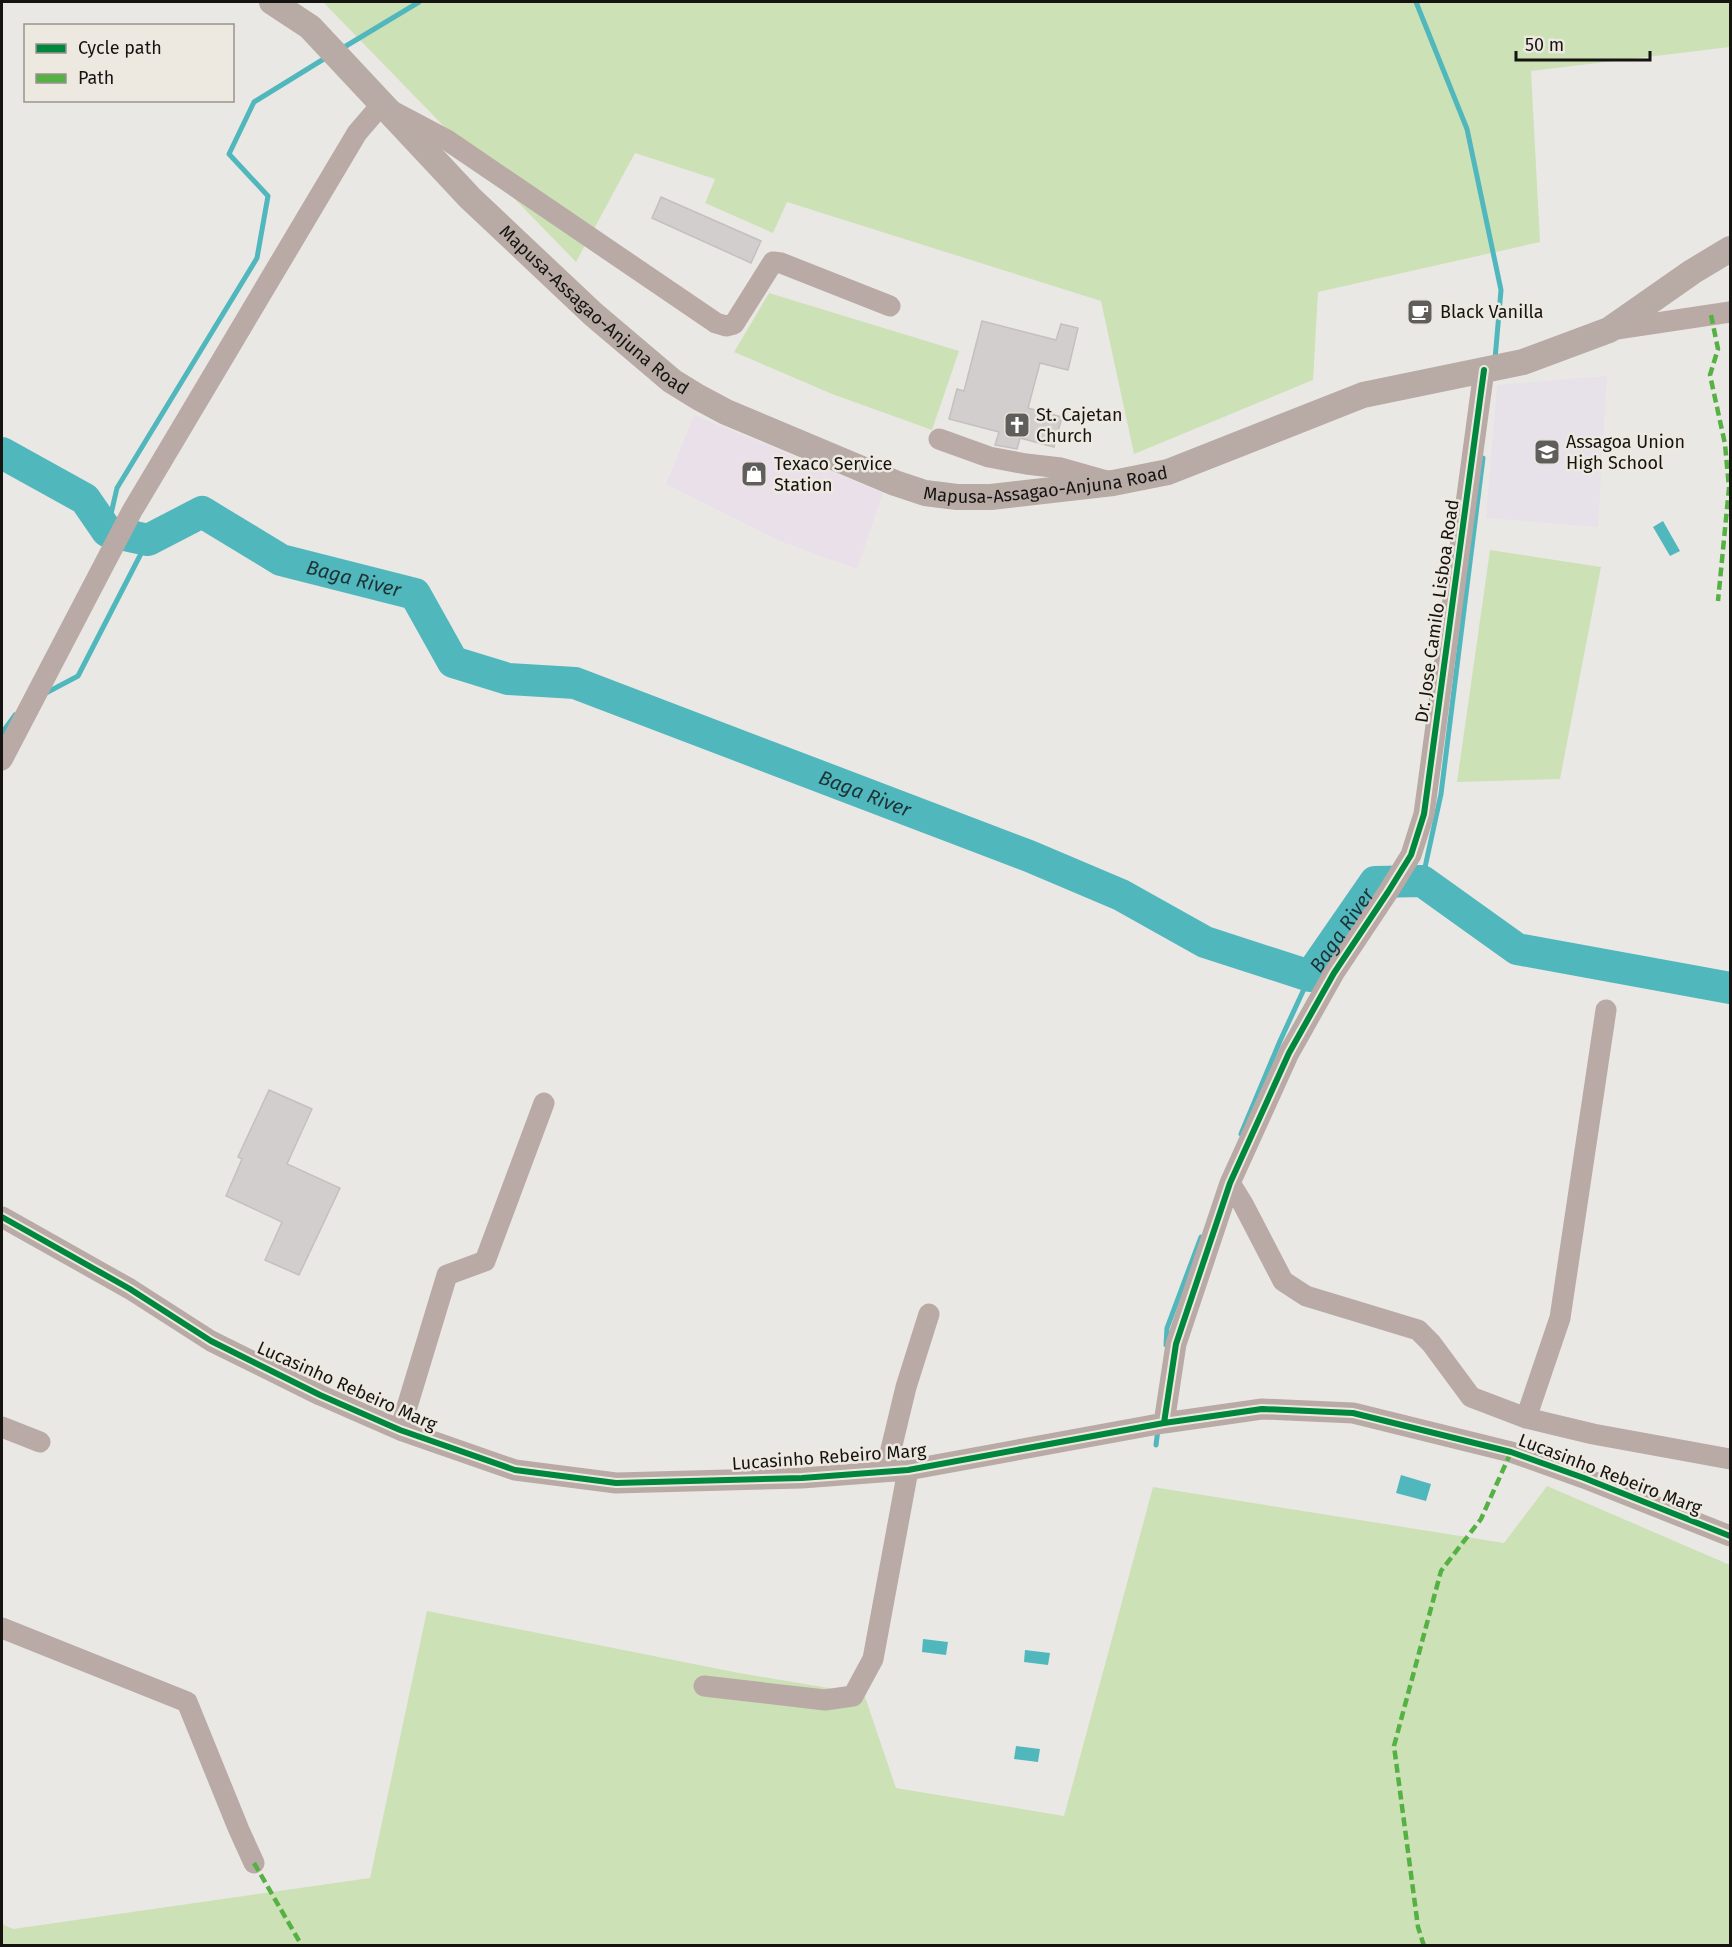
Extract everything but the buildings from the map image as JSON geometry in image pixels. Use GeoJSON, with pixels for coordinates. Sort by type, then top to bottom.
{"type":"FeatureCollection","features":[{"type":"Feature","properties":{"kind":"main road","name":"Mapusa-Assagao-Anjuna Road"},"geometry":{"type":"LineString","coordinates":[[272,2],[310,27],[470,198],[592,314],[672,381],[726,412],[895,483],[925,493],[957,497],[991,497],[1113,483],[1168,472],[1363,395],[1523,362],[1609,330],[1692,272],[1731,249]]}},
{"type":"Feature","properties":{"kind":"street"},"geometry":{"type":"LineString","coordinates":[[2,760],[132,511],[357,133],[381,105],[447,140],[716,323],[726,326],[734,324],[773,262],[781,263],[890,306]]}},
{"type":"Feature","properties":{"kind":"street"},"geometry":{"type":"LineString","coordinates":[[1609,330],[1731,312]]}},
{"type":"Feature","properties":{"kind":"street","name":"Dr. Jose Camilo Lisboa Road"},"geometry":{"type":"LineString","coordinates":[[1164,1423],[1176,1344],[1230,1183],[1289,1053],[1334,972],[1411,855],[1425,814],[1490,369]]}},
{"type":"Feature","properties":{"kind":"street"},"geometry":{"type":"LineString","coordinates":[[939,439],[989,457],[1061,468],[1113,483]]}},
{"type":"Feature","properties":{"kind":"street"},"geometry":{"type":"LineString","coordinates":[[1526,1418],[1560,1318],[1606,1010]]}},
{"type":"Feature","properties":{"kind":"street"},"geometry":{"type":"LineString","coordinates":[[400,1430],[447,1275],[485,1261],[544,1103]]}},
{"type":"Feature","properties":{"kind":"street"},"geometry":{"type":"LineString","coordinates":[[1230,1183],[1283,1281],[1306,1296],[1418,1330],[1431,1343],[1471,1396],[1526,1418],[1593,1434],[1731,1459]]}},
{"type":"Feature","properties":{"kind":"street","name":"Lucasinho Rebeiro Marg"},"geometry":{"type":"LineString","coordinates":[[2,1217],[130,1289],[211,1341],[320,1395],[400,1430],[515,1470],[616,1483],[802,1478],[908,1470],[1164,1423],[1262,1409],[1353,1413],[1510,1452],[1584,1478],[1731,1536]]}},
{"type":"Feature","properties":{"kind":"street"},"geometry":{"type":"LineString","coordinates":[[886,1470],[906,1387],[929,1314]]}},
{"type":"Feature","properties":{"kind":"street"},"geometry":{"type":"LineString","coordinates":[[2,1427],[40,1442]]}},
{"type":"Feature","properties":{"kind":"street"},"geometry":{"type":"LineString","coordinates":[[704,1686],[825,1700],[853,1696],[873,1659],[908,1470]]}},
{"type":"Feature","properties":{"kind":"street"},"geometry":{"type":"LineString","coordinates":[[2,1628],[187,1702],[238,1830],[254,1863]]}},
{"type":"Feature","properties":{"kind":"shaded area","name":"Assagoa Union High School"},"geometry":{"type":"Polygon","coordinates":[[[1607,376],[1598,527],[1486,518],[1497,385],[1607,376]]]}},
{"type":"Feature","properties":{"kind":"shaded area"},"geometry":{"type":"Polygon","coordinates":[[[694,415],[883,493],[857,569],[780,541],[666,484],[694,415]]]}},
{"type":"Feature","properties":{"kind":"green space"},"geometry":{"type":"Polygon","coordinates":[[[323,2],[1730,2],[1730,47],[1531,71],[1540,242],[1318,292],[1313,380],[1134,454],[1101,301],[787,202],[773,233],[705,203],[715,179],[635,153],[576,262],[323,2]]]}},
{"type":"Feature","properties":{"kind":"green space"},"geometry":{"type":"Polygon","coordinates":[[[769,293],[959,351],[932,430],[832,394],[734,352],[769,293]]]}},
{"type":"Feature","properties":{"kind":"green space"},"geometry":{"type":"Polygon","coordinates":[[[1490,550],[1601,567],[1560,779],[1457,782],[1490,550]]]}},
{"type":"Feature","properties":{"kind":"green space"},"geometry":{"type":"Polygon","coordinates":[[[1547,1486],[1730,1565],[1730,1945],[2,1946],[2,1924],[13,1929],[370,1878],[427,1611],[739,1673],[864,1694],[896,1788],[1064,1816],[1153,1487],[1504,1543],[1547,1486]]]}},
{"type":"Feature","properties":{"kind":"water"},"geometry":{"type":"Polygon","coordinates":[[[1663,521],[1680,551],[1670,556],[1653,527],[1663,521]]]}},
{"type":"Feature","properties":{"kind":"water"},"geometry":{"type":"Polygon","coordinates":[[[1401,1475],[1431,1484],[1426,1501],[1396,1493],[1401,1475]]]}},
{"type":"Feature","properties":{"kind":"water"},"geometry":{"type":"Polygon","coordinates":[[[923,1639],[948,1642],[946,1655],[922,1652],[923,1639]]]}},
{"type":"Feature","properties":{"kind":"water"},"geometry":{"type":"Polygon","coordinates":[[[1025,1650],[1050,1653],[1048,1665],[1024,1662],[1025,1650]]]}},
{"type":"Feature","properties":{"kind":"water"},"geometry":{"type":"Polygon","coordinates":[[[1016,1746],[1040,1749],[1038,1762],[1014,1759],[1016,1746]]]}},
{"type":"Feature","properties":{"kind":"waterway"},"geometry":{"type":"LineString","coordinates":[[341,49],[419,2]]}},
{"type":"Feature","properties":{"kind":"waterway"},"geometry":{"type":"LineString","coordinates":[[1416,2],[1467,129],[1501,290],[1495,359]]}},
{"type":"Feature","properties":{"kind":"waterway"},"geometry":{"type":"LineString","coordinates":[[107,531],[117,488],[257,258],[268,196],[229,154],[254,102],[327,57]]}},
{"type":"Feature","properties":{"kind":"waterway","name":"Baga River"},"geometry":{"type":"LineString","coordinates":[[2,453],[85,499],[107,531],[148,540],[202,512],[281,560],[415,594],[453,662],[508,679],[575,683],[1029,856],[1121,895],[1205,942],[1310,976],[1375,882],[1422,881],[1517,949],[1730,988]]}},
{"type":"Feature","properties":{"kind":"waterway"},"geometry":{"type":"LineString","coordinates":[[1422,881],[1441,794],[1483,458]]}},
{"type":"Feature","properties":{"kind":"waterway"},"geometry":{"type":"LineString","coordinates":[[44,694],[78,676],[148,540]]}},
{"type":"Feature","properties":{"kind":"waterway"},"geometry":{"type":"LineString","coordinates":[[2,733],[15,715]]}},
{"type":"Feature","properties":{"kind":"waterway"},"geometry":{"type":"LineString","coordinates":[[1241,1134],[1310,976]]}},
{"type":"Feature","properties":{"kind":"waterway"},"geometry":{"type":"LineString","coordinates":[[1166,1345],[1167,1328],[1201,1237]]}},
{"type":"Feature","properties":{"kind":"waterway"},"geometry":{"type":"LineString","coordinates":[[1156,1445],[1158,1429]]}},
{"type":"Feature","properties":{"kind":"marked path"},"geometry":{"type":"LineString","coordinates":[[1711,315],[1718,349],[1710,375],[1725,444],[1729,488],[1718,601]]}},
{"type":"Feature","properties":{"kind":"marked path"},"geometry":{"type":"LineString","coordinates":[[1424,1946],[1418,1927],[1394,1746],[1441,1571],[1481,1519],[1511,1452]]}},
{"type":"Feature","properties":{"kind":"marked path"},"geometry":{"type":"LineString","coordinates":[[254,1863],[302,1946]]}},
{"type":"Feature","properties":{"kind":"cycle path"},"geometry":{"type":"LineString","coordinates":[[1164,1423],[1176,1344],[1230,1183],[1289,1053],[1334,973],[1411,855],[1424,814],[1484,370]]}},
{"type":"Feature","properties":{"kind":"cycle path"},"geometry":{"type":"LineString","coordinates":[[2,1217],[130,1289],[211,1341],[320,1395],[400,1430],[515,1470],[616,1483],[802,1478],[908,1470],[1164,1423],[1262,1409],[1353,1413],[1511,1452],[1584,1478],[1730,1536]]}},
{"type":"Feature","properties":{"kind":"place","name":"Black Vanilla"},"geometry":{"type":"Point","coordinates":[1420,312]}},
{"type":"Feature","properties":{"kind":"place","name":"St. Cajetan Church"},"geometry":{"type":"Point","coordinates":[1017,425]}},
{"type":"Feature","properties":{"kind":"place","name":"Assagoa Union High School"},"geometry":{"type":"Point","coordinates":[1547,452]}},
{"type":"Feature","properties":{"kind":"place","name":"Texaco Service Station"},"geometry":{"type":"Point","coordinates":[754,474]}}]}
